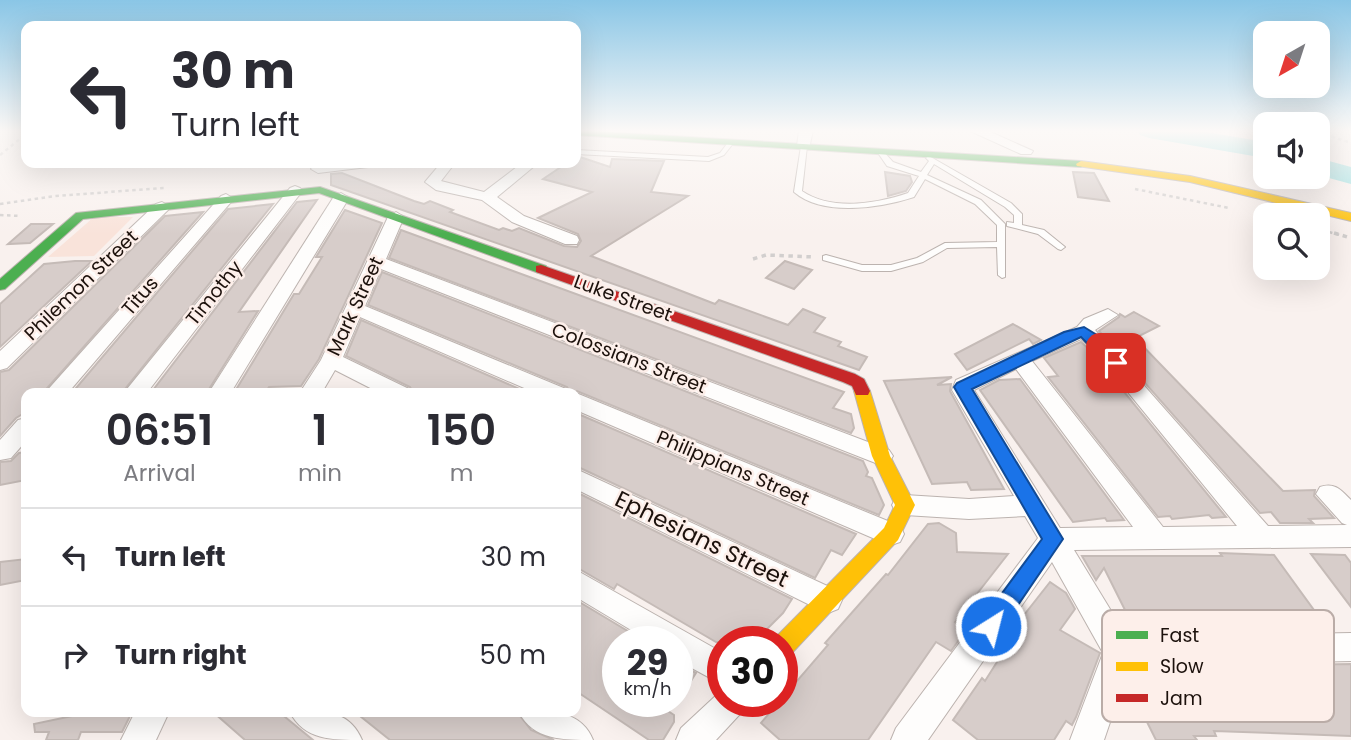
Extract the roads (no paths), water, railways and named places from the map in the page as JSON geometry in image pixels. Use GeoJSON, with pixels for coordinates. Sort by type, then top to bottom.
{"type":"FeatureCollection","features":[{"type":"Feature","properties":{"kind":"main road"},"geometry":{"type":"LineString","coordinates":[[1094,165],[1189,179],[1348,211]]}},
{"type":"Feature","properties":{"kind":"main road"},"geometry":{"type":"LineString","coordinates":[[1151,165],[1348,211]]}},
{"type":"Feature","properties":{"kind":"main road","name":"Luke Street"},"geometry":{"type":"LineString","coordinates":[[0,286],[80,216],[320,190],[858,383],[881,456],[905,505]]}},
{"type":"Feature","properties":{"kind":"main road"},"geometry":{"type":"LineString","coordinates":[[798,631],[891,534],[905,505]]}},
{"type":"Feature","properties":{"kind":"street"},"geometry":{"type":"LineString","coordinates":[[318,169],[326,168]]}},
{"type":"Feature","properties":{"kind":"street"},"geometry":{"type":"LineString","coordinates":[[445,168],[432,182],[441,187],[487,197],[518,219],[571,240]]}},
{"type":"Feature","properties":{"kind":"street"},"geometry":{"type":"LineString","coordinates":[[487,197],[525,168]]}},
{"type":"Feature","properties":{"kind":"street","name":"Timothy"},"geometry":{"type":"LineString","coordinates":[[139,388],[295,191]]}},
{"type":"Feature","properties":{"kind":"street"},"geometry":{"type":"LineString","coordinates":[[223,388],[341,198]]}},
{"type":"Feature","properties":{"kind":"street","name":"Titus"},"geometry":{"type":"LineString","coordinates":[[60,388],[226,199]]}},
{"type":"Feature","properties":{"kind":"street","name":"Philemon Street"},"geometry":{"type":"LineString","coordinates":[[0,363],[162,207]]}},
{"type":"Feature","properties":{"kind":"street","name":"Mark Street"},"geometry":{"type":"LineString","coordinates":[[314,388],[331,360],[396,217]]}},
{"type":"Feature","properties":{"kind":"street","name":"Colossians Street"},"geometry":{"type":"LineString","coordinates":[[376,261],[881,456]]}},
{"type":"Feature","properties":{"kind":"street"},"geometry":{"type":"LineString","coordinates":[[354,308],[544,388]]}},
{"type":"Feature","properties":{"kind":"street"},"geometry":{"type":"LineString","coordinates":[[1102,623],[962,387],[1084,331],[1091,323],[1108,315]]}},
{"type":"Feature","properties":{"kind":"street"},"geometry":{"type":"LineString","coordinates":[[1084,331],[1099,344],[1262,537]]}},
{"type":"Feature","properties":{"kind":"street"},"geometry":{"type":"LineString","coordinates":[[331,360],[389,388]]}},
{"type":"Feature","properties":{"kind":"street"},"geometry":{"type":"LineString","coordinates":[[1020,360],[1156,537]]}},
{"type":"Feature","properties":{"kind":"street","name":"Philippians Street"},"geometry":{"type":"LineString","coordinates":[[581,403],[891,534]]}},
{"type":"Feature","properties":{"kind":"street"},"geometry":{"type":"LineString","coordinates":[[10,451],[21,434]]}},
{"type":"Feature","properties":{"kind":"street","name":"Ephesians Street"},"geometry":{"type":"LineString","coordinates":[[581,480],[828,600]]}},
{"type":"Feature","properties":{"kind":"street"},"geometry":{"type":"LineString","coordinates":[[1329,494],[1351,516]]}},
{"type":"Feature","properties":{"kind":"street"},"geometry":{"type":"LineString","coordinates":[[905,505],[969,509],[1032,505]]}},
{"type":"Feature","properties":{"kind":"street"},"geometry":{"type":"LineString","coordinates":[[1053,539],[1351,536]]}},
{"type":"Feature","properties":{"kind":"street"},"geometry":{"type":"LineString","coordinates":[[913,738],[1053,539]]}},
{"type":"Feature","properties":{"kind":"street"},"geometry":{"type":"LineString","coordinates":[[581,585],[650,626]]}},
{"type":"Feature","properties":{"kind":"street"},"geometry":{"type":"LineString","coordinates":[[1087,740],[1102,699]]}},
{"type":"Feature","properties":{"kind":"street"},"geometry":{"type":"LineString","coordinates":[[138,740],[150,717]]}},
{"type":"Feature","properties":{"kind":"street"},"geometry":{"type":"LineString","coordinates":[[313,717],[345,740]]}},
{"type":"Feature","properties":{"kind":"street"},"geometry":{"type":"LineString","coordinates":[[542,717],[576,740]]}},
{"type":"Feature","properties":{"kind":"street"},"geometry":{"type":"LineString","coordinates":[[693,740],[715,717]]}},
{"type":"Feature","properties":{"kind":"lane"},"geometry":{"type":"LineString","coordinates":[[802,165],[798,192],[810,199],[849,206],[900,199],[913,193],[925,165]]}},
{"type":"Feature","properties":{"kind":"lane"},"geometry":{"type":"LineString","coordinates":[[892,165],[922,175],[978,202],[1001,224],[1018,225],[1041,232],[1061,247]]}},
{"type":"Feature","properties":{"kind":"lane"},"geometry":{"type":"LineString","coordinates":[[941,165],[1008,205],[1018,214],[1018,225]]}},
{"type":"Feature","properties":{"kind":"lane"},"geometry":{"type":"LineString","coordinates":[[1001,224],[1002,275]]}},
{"type":"Feature","properties":{"kind":"lane"},"geometry":{"type":"LineString","coordinates":[[826,258],[862,268],[891,268],[919,260],[945,246],[1002,244]]}},
{"type":"Feature","properties":{"kind":"waterway"},"geometry":{"type":"LineString","coordinates":[[1330,170],[1351,176]]}}]}
